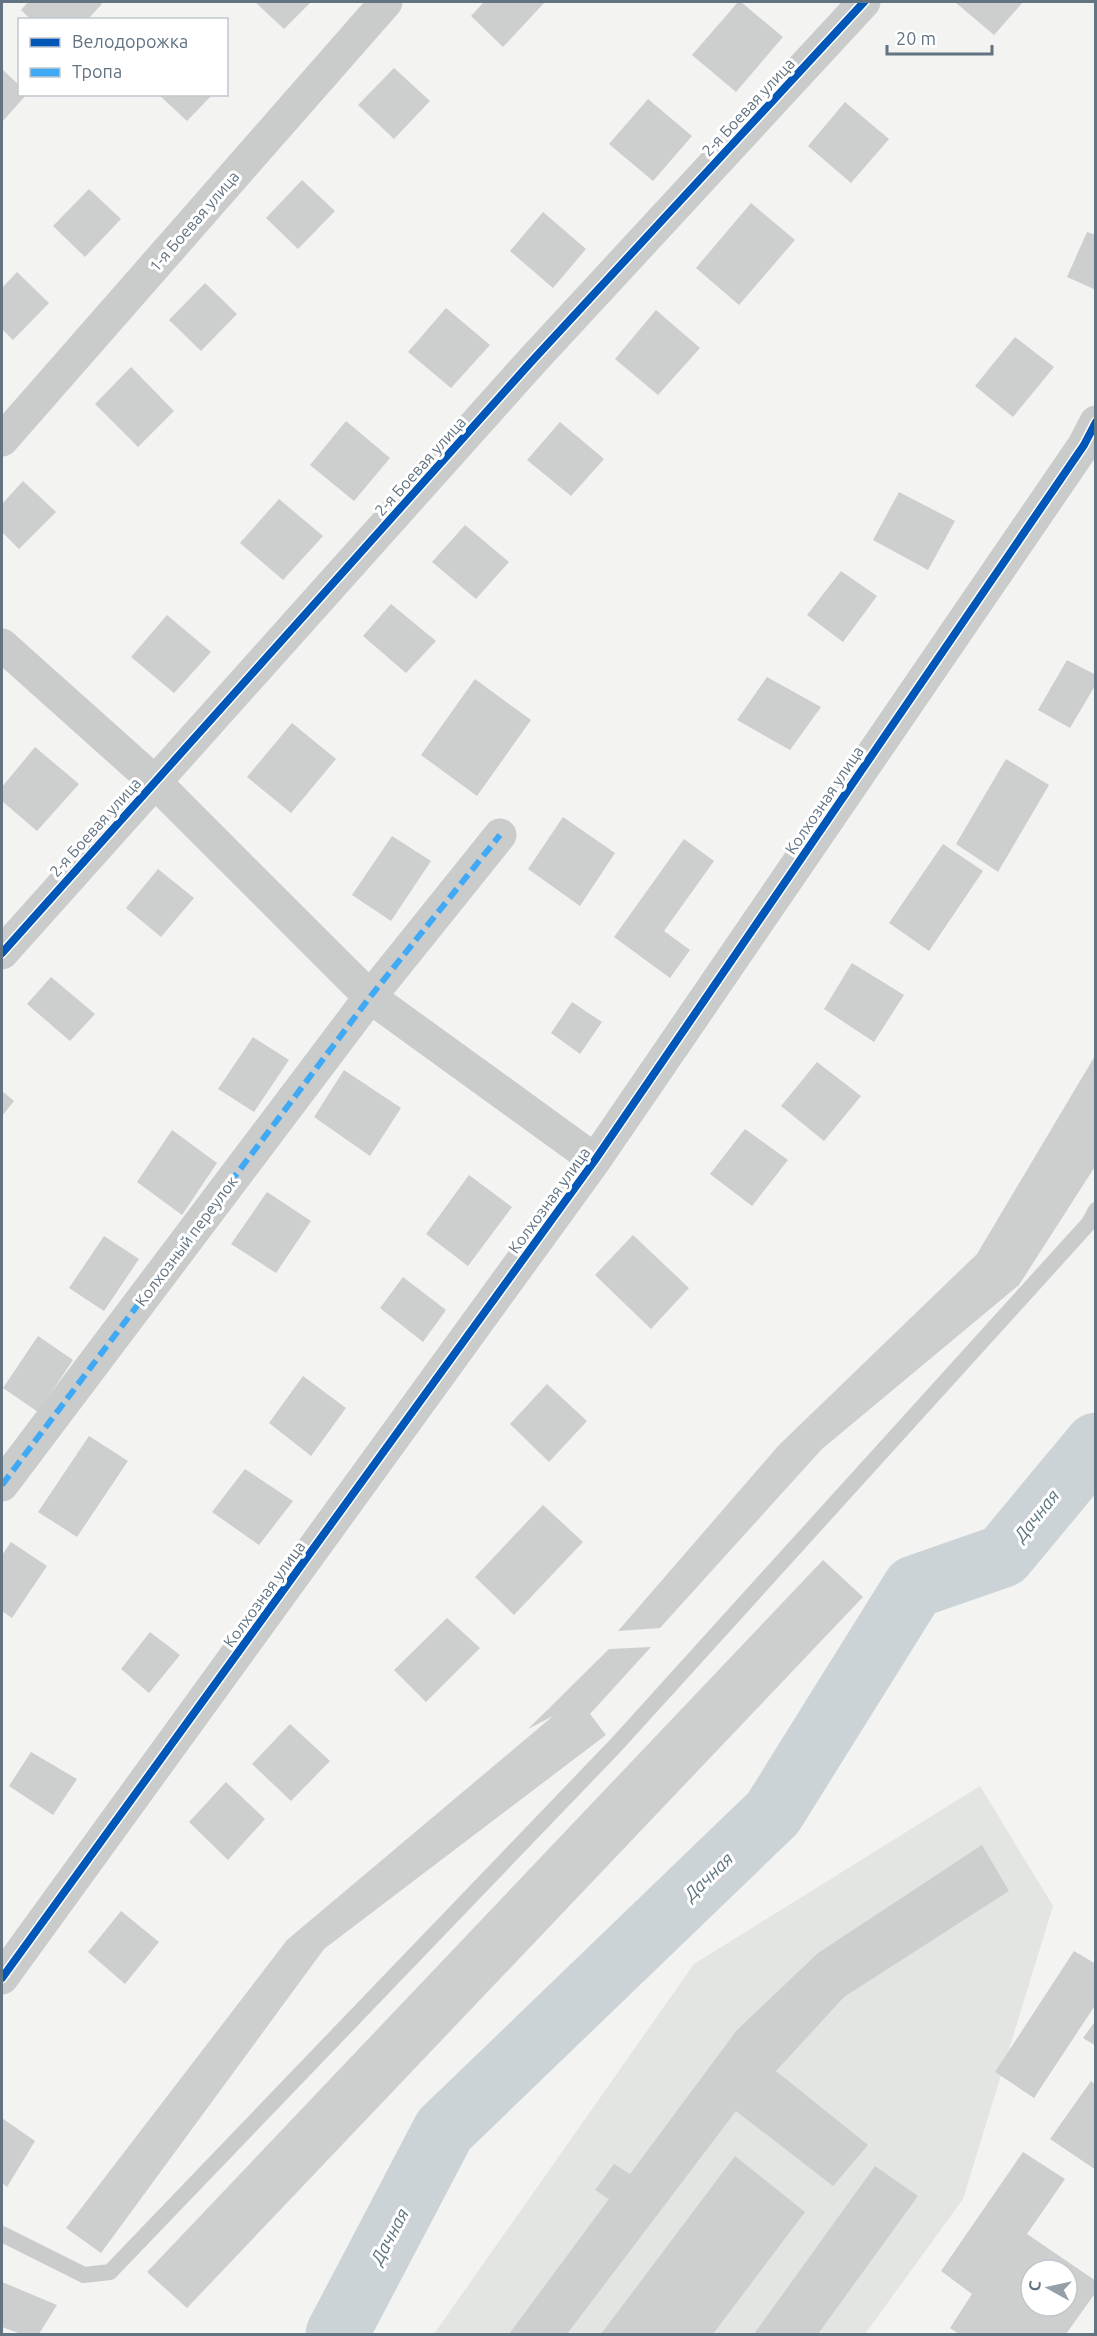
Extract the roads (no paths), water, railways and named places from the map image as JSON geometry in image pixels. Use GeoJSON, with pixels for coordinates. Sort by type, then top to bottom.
{"type":"FeatureCollection","features":[{"type":"Feature","properties":{"kind":"street","name":"1-я Боевая улица"},"geometry":{"type":"LineString","coordinates":[[2,440],[386,2]]}},
{"type":"Feature","properties":{"kind":"street","name":"2-я Боевая улица"},"geometry":{"type":"LineString","coordinates":[[2,953],[532,361],[864,2]]}},
{"type":"Feature","properties":{"kind":"street","name":"Колхозная улица"},"geometry":{"type":"LineString","coordinates":[[2,1978],[595,1160],[1078,455],[1095,422]]}},
{"type":"Feature","properties":{"kind":"street"},"geometry":{"type":"LineString","coordinates":[[2,645],[154,782],[370,997],[595,1160]]}},
{"type":"Feature","properties":{"kind":"street","name":"Колхозный переулок"},"geometry":{"type":"LineString","coordinates":[[2,1485],[370,997],[500,835]]}},
{"type":"Feature","properties":{"kind":"lane"},"geometry":{"type":"LineString","coordinates":[[2,2234],[84,2275],[110,2272],[617,1744],[1089,1223],[1095,1210]]}},
{"type":"Feature","properties":{"kind":"waterway","name":"Дачная"},"geometry":{"type":"LineString","coordinates":[[337,2334],[444,2130],[773,1813],[914,1587],[1003,1556],[1096,1444]]}}]}
